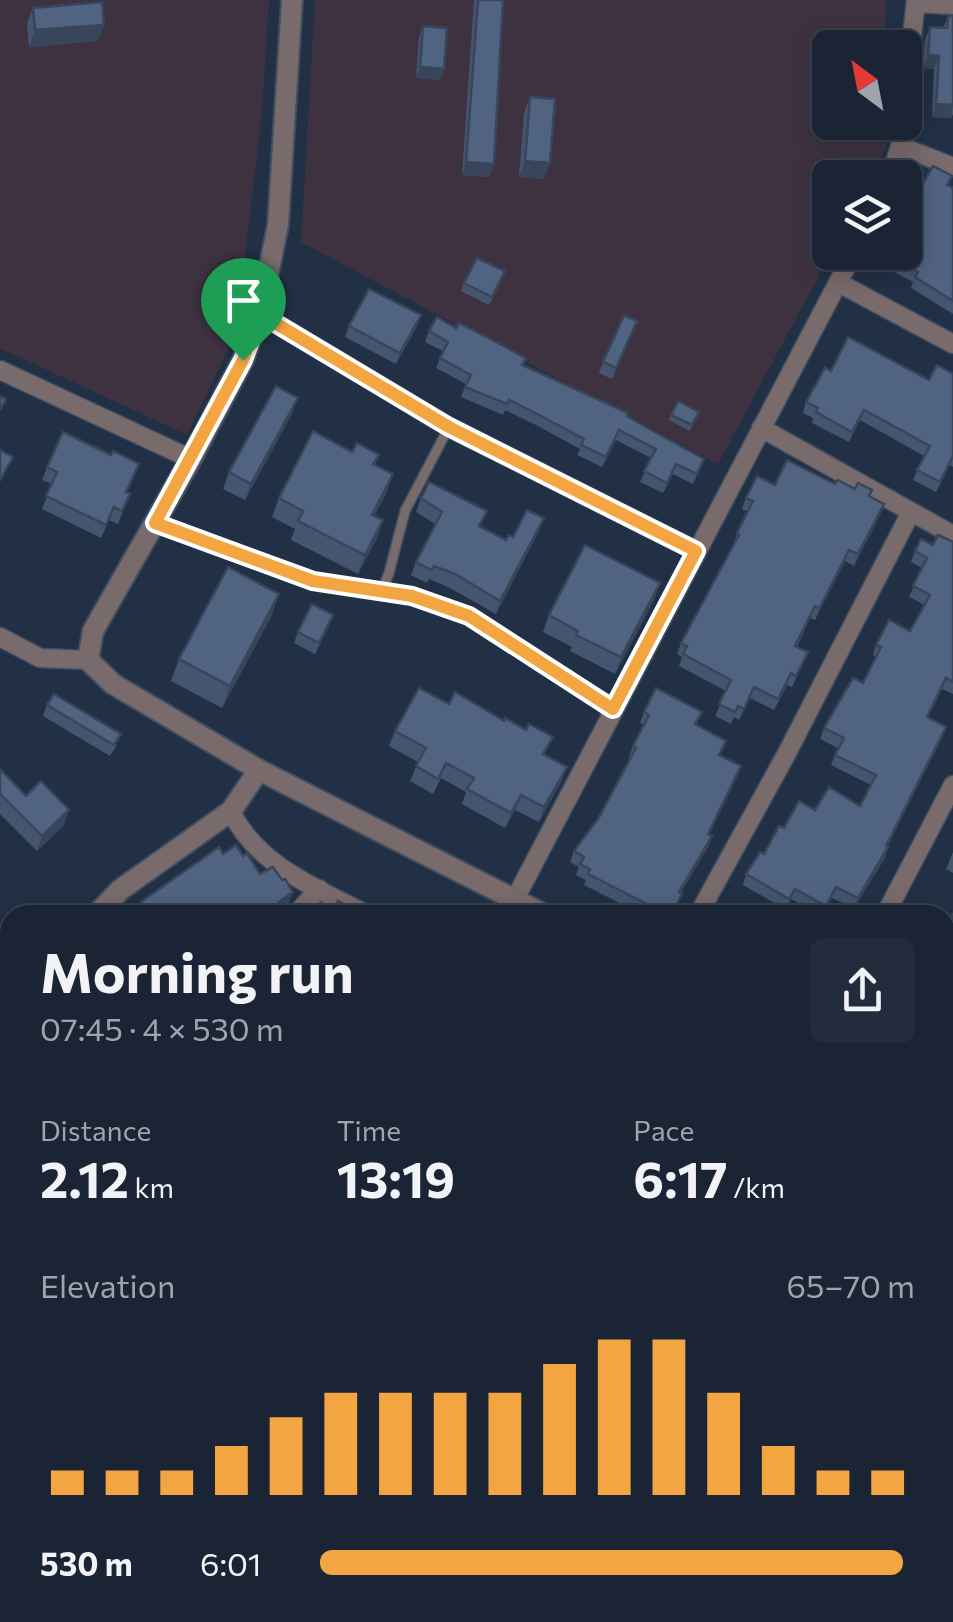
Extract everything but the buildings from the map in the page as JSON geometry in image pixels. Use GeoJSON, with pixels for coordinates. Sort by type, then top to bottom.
{"type":"FeatureCollection","features":[{"type":"Feature","properties":{"kind":"street"},"geometry":{"type":"LineString","coordinates":[[88,660],[93,631],[191,460],[243,360],[260,314],[278,225],[292,0]]}},
{"type":"Feature","properties":{"kind":"street"},"geometry":{"type":"LineString","coordinates":[[913,30],[916,1],[953,6]]}},
{"type":"Feature","properties":{"kind":"street"},"geometry":{"type":"LineString","coordinates":[[896,160],[900,140]]}},
{"type":"Feature","properties":{"kind":"street"},"geometry":{"type":"LineString","coordinates":[[900,146],[953,167]]}},
{"type":"Feature","properties":{"kind":"street"},"geometry":{"type":"LineString","coordinates":[[516,899],[845,270]]}},
{"type":"Feature","properties":{"kind":"street"},"geometry":{"type":"LineString","coordinates":[[839,283],[953,344]]}},
{"type":"Feature","properties":{"kind":"street"},"geometry":{"type":"LineString","coordinates":[[260,314],[449,427],[696,551]]}},
{"type":"Feature","properties":{"kind":"street"},"geometry":{"type":"LineString","coordinates":[[0,370],[191,460]]}},
{"type":"Feature","properties":{"kind":"street"},"geometry":{"type":"LineString","coordinates":[[762,428],[953,534]]}},
{"type":"Feature","properties":{"kind":"street"},"geometry":{"type":"LineString","coordinates":[[704,905],[787,754],[911,512]]}},
{"type":"Feature","properties":{"kind":"street"},"geometry":{"type":"LineString","coordinates":[[0,636],[40,658],[88,660],[112,684],[260,770],[527,905]]}},
{"type":"Feature","properties":{"kind":"street"},"geometry":{"type":"LineString","coordinates":[[106,905],[120,890],[231,811],[260,770]]}},
{"type":"Feature","properties":{"kind":"street"},"geometry":{"type":"LineString","coordinates":[[890,905],[953,785]]}},
{"type":"Feature","properties":{"kind":"street"},"geometry":{"type":"LineString","coordinates":[[231,811],[254,846],[348,905]]}},
{"type":"Feature","properties":{"kind":"street"},"geometry":{"type":"LineString","coordinates":[[304,905],[319,890]]}},
{"type":"Feature","properties":{"kind":"lane"},"geometry":{"type":"LineString","coordinates":[[380,593],[390,573],[405,511],[449,427]]}},
{"type":"Feature","properties":{"kind":"lane"},"geometry":{"type":"LineString","coordinates":[[155,523],[313,581],[412,596],[469,616],[613,709]]}},
{"type":"Feature","properties":{"kind":"shaded area"},"geometry":{"type":"Polygon","coordinates":[[[0,0],[269,0],[262,112],[236,333],[187,435],[0,348],[0,0]]]}},
{"type":"Feature","properties":{"kind":"shaded area"},"geometry":{"type":"Polygon","coordinates":[[[315,0],[886,0],[886,30],[812,30],[812,140],[886,140],[886,149],[880,160],[812,160],[812,270],[822,270],[718,464],[301,242],[315,0]]]}},
{"type":"Feature","properties":{"kind":"route"},"geometry":{"type":"LineString","coordinates":[[260,314],[449,427],[696,551],[613,709],[469,616],[412,596],[313,581],[155,523],[243,360],[260,314]]}}]}
